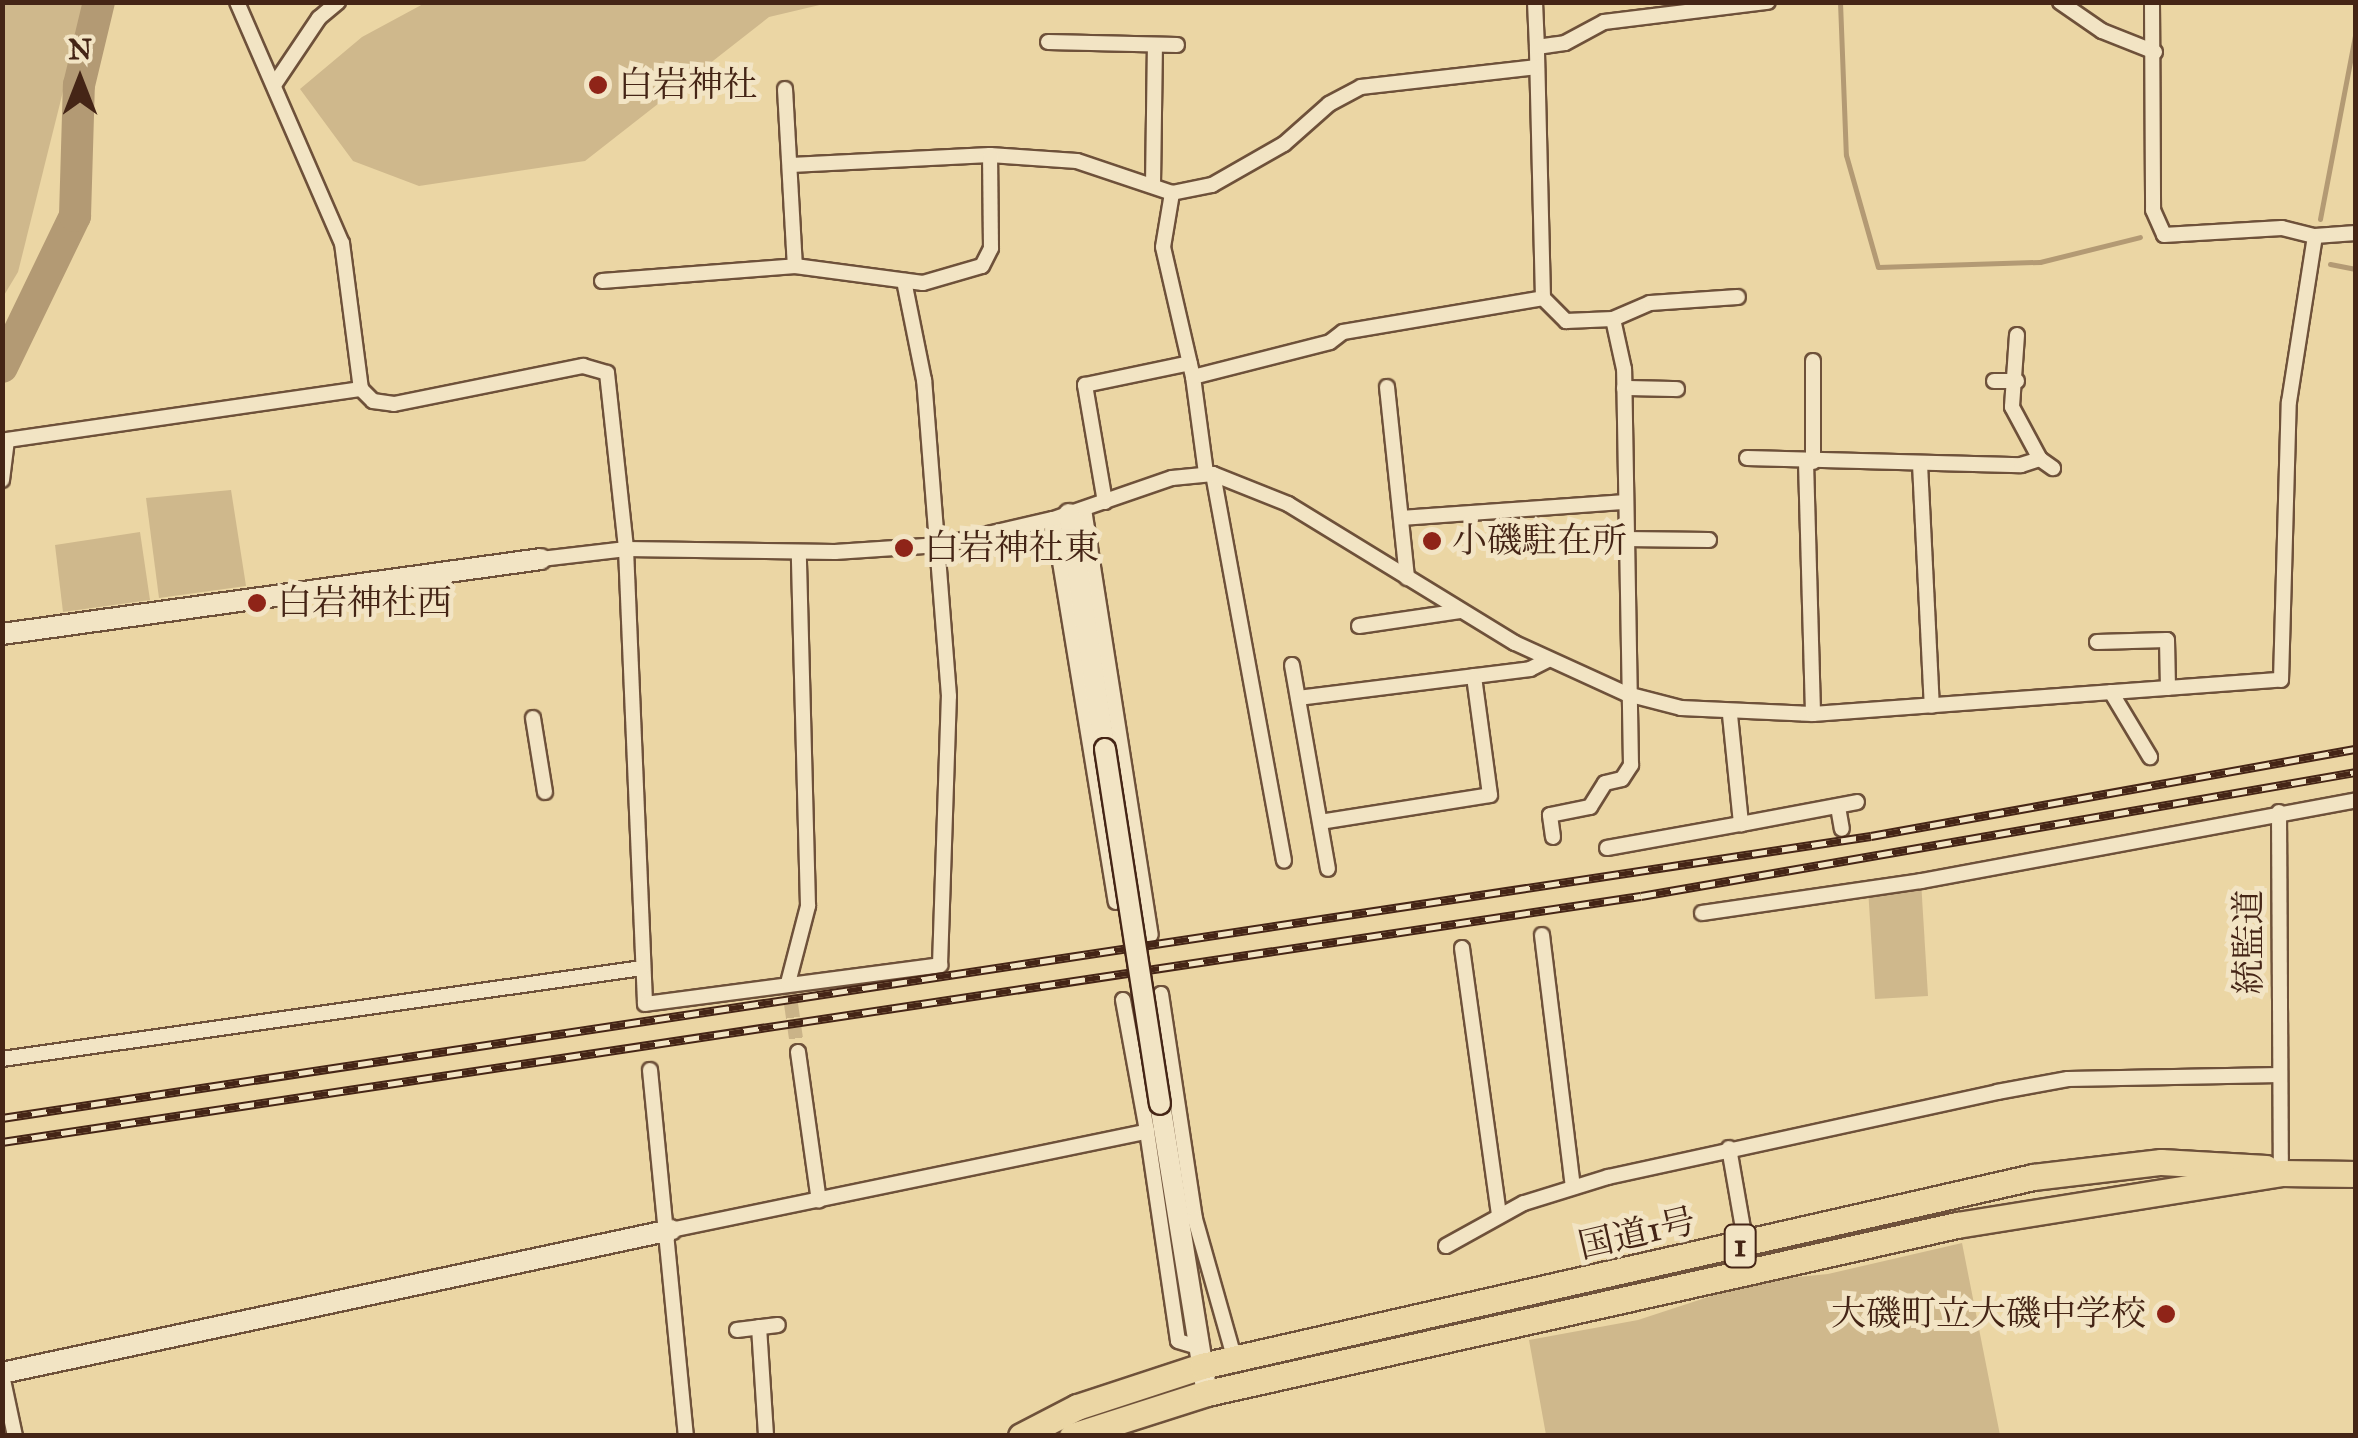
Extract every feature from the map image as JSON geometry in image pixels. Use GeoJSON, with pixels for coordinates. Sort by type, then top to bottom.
{"type":"FeatureCollection","features":[{"type":"Feature","properties":{"kind":"highway","name":"国道1号"},"geometry":{"type":"LineString","coordinates":[[1022,1436],[1078,1407],[1200,1356],[1235,1360],[2074,1170],[2280,1161],[2356,1174]]}},
{"type":"Feature","properties":{"kind":"highway","name":"国道1号"},"geometry":{"type":"LineString","coordinates":[[1072,1436],[1207,1393],[1957,1225],[2280,1161]]}},
{"type":"Feature","properties":{"kind":"street"},"geometry":{"type":"LineString","coordinates":[[237,2],[342,243],[361,389],[373,400],[394,404],[508,378],[582,366],[603,369],[626,550],[645,1004],[940,965],[949,696],[940,544],[924,380],[904,281]]}},
{"type":"Feature","properties":{"kind":"street"},"geometry":{"type":"LineString","coordinates":[[274,85],[319,18],[338,2]]}},
{"type":"Feature","properties":{"kind":"street"},"geometry":{"type":"LineString","coordinates":[[1536,2],[1542,298],[1566,321],[1613,320],[1650,302],[1738,297]]}},
{"type":"Feature","properties":{"kind":"street"},"geometry":{"type":"LineString","coordinates":[[1537,47],[1565,44],[1604,22],[1768,2]]}},
{"type":"Feature","properties":{"kind":"street"},"geometry":{"type":"LineString","coordinates":[[2060,2],[2102,31],[2155,52]]}},
{"type":"Feature","properties":{"kind":"street"},"geometry":{"type":"LineString","coordinates":[[2152,2],[2157,239],[2282,228],[2314,236],[2356,233]]}},
{"type":"Feature","properties":{"kind":"street"},"geometry":{"type":"LineString","coordinates":[[1048,42],[1177,44]]}},
{"type":"Feature","properties":{"kind":"street"},"geometry":{"type":"LineString","coordinates":[[1153,185],[1155,44]]}},
{"type":"Feature","properties":{"kind":"street"},"geometry":{"type":"LineString","coordinates":[[791,165],[990,156],[1078,161],[1172,193],[1212,185],[1284,144],[1328,104],[1361,87],[1536,67]]}},
{"type":"Feature","properties":{"kind":"street"},"geometry":{"type":"LineString","coordinates":[[786,89],[795,266]]}},
{"type":"Feature","properties":{"kind":"street"},"geometry":{"type":"LineString","coordinates":[[602,281],[795,266],[923,282],[988,263],[990,156]]}},
{"type":"Feature","properties":{"kind":"street"},"geometry":{"type":"LineString","coordinates":[[1172,193],[1164,247],[1284,861]]}},
{"type":"Feature","properties":{"kind":"street"},"geometry":{"type":"LineString","coordinates":[[2,634],[626,550],[800,552],[940,544],[1069,514],[1209,473],[1288,504],[1460,611],[1548,660],[1628,694],[1730,715],[1813,714],[2168,688],[2284,687],[2289,402],[2314,236]]}},
{"type":"Feature","properties":{"kind":"street"},"geometry":{"type":"LineString","coordinates":[[1105,502],[1085,385],[1191,370],[1330,342],[1344,332],[1542,298]]}},
{"type":"Feature","properties":{"kind":"street"},"geometry":{"type":"LineString","coordinates":[[1553,836],[1549,810],[1590,808],[1606,783],[1622,779],[1631,765],[1622,502],[1624,388],[1613,320]]}},
{"type":"Feature","properties":{"kind":"street"},"geometry":{"type":"LineString","coordinates":[[1747,458],[1920,464],[2046,463],[2012,407],[2017,381],[2016,336]]}},
{"type":"Feature","properties":{"kind":"street"},"geometry":{"type":"LineString","coordinates":[[1813,714],[1810,462],[1818,369]]}},
{"type":"Feature","properties":{"kind":"street"},"geometry":{"type":"LineString","coordinates":[[1994,381],[2017,381]]}},
{"type":"Feature","properties":{"kind":"street"},"geometry":{"type":"LineString","coordinates":[[1387,387],[1408,578]]}},
{"type":"Feature","properties":{"kind":"street"},"geometry":{"type":"LineString","coordinates":[[1624,388],[1677,389]]}},
{"type":"Feature","properties":{"kind":"street"},"geometry":{"type":"LineString","coordinates":[[2,480],[6,440],[361,389]]}},
{"type":"Feature","properties":{"kind":"street"},"geometry":{"type":"LineString","coordinates":[[1920,464],[1932,706]]}},
{"type":"Feature","properties":{"kind":"street"},"geometry":{"type":"LineString","coordinates":[[1401,518],[1622,502]]}},
{"type":"Feature","properties":{"kind":"street"},"geometry":{"type":"LineString","coordinates":[[1069,514],[1207,1393]]}},
{"type":"Feature","properties":{"kind":"street"},"geometry":{"type":"LineString","coordinates":[[1069,514],[1116,902]]}},
{"type":"Feature","properties":{"kind":"street"},"geometry":{"type":"LineString","coordinates":[[1069,514],[1151,935]]}},
{"type":"Feature","properties":{"kind":"street"},"geometry":{"type":"LineString","coordinates":[[1624,539],[1709,540]]}},
{"type":"Feature","properties":{"kind":"street"},"geometry":{"type":"LineString","coordinates":[[788,983],[808,906],[800,552]]}},
{"type":"Feature","properties":{"kind":"street"},"geometry":{"type":"LineString","coordinates":[[1359,626],[1460,611]]}},
{"type":"Feature","properties":{"kind":"street"},"geometry":{"type":"LineString","coordinates":[[2097,642],[2167,640],[2168,688]]}},
{"type":"Feature","properties":{"kind":"street"},"geometry":{"type":"LineString","coordinates":[[1298,698],[1474,676],[1548,660]]}},
{"type":"Feature","properties":{"kind":"street"},"geometry":{"type":"LineString","coordinates":[[1292,664],[1328,869]]}},
{"type":"Feature","properties":{"kind":"street"},"geometry":{"type":"LineString","coordinates":[[1320,822],[1490,796],[1474,676]]}},
{"type":"Feature","properties":{"kind":"street"},"geometry":{"type":"LineString","coordinates":[[2111,692],[2150,757]]}},
{"type":"Feature","properties":{"kind":"street"},"geometry":{"type":"LineString","coordinates":[[1730,715],[1741,824]]}},
{"type":"Feature","properties":{"kind":"street"},"geometry":{"type":"LineString","coordinates":[[533,718],[544,792]]}},
{"type":"Feature","properties":{"kind":"street"},"geometry":{"type":"LineString","coordinates":[[1702,913],[1937,878],[2356,800]]}},
{"type":"Feature","properties":{"kind":"street"},"geometry":{"type":"LineString","coordinates":[[1607,848],[1858,802]]}},
{"type":"Feature","properties":{"kind":"street"},"geometry":{"type":"LineString","coordinates":[[1838,807],[1842,829]]}},
{"type":"Feature","properties":{"kind":"street","name":"統監道"},"geometry":{"type":"LineString","coordinates":[[2279,812],[2280,1161]]}},
{"type":"Feature","properties":{"kind":"street"},"geometry":{"type":"LineString","coordinates":[[1110,870],[1141,875]]}},
{"type":"Feature","properties":{"kind":"street"},"geometry":{"type":"LineString","coordinates":[[1542,935],[1573,1187]]}},
{"type":"Feature","properties":{"kind":"street"},"geometry":{"type":"LineString","coordinates":[[1462,948],[1499,1214]]}},
{"type":"Feature","properties":{"kind":"street"},"geometry":{"type":"LineString","coordinates":[[2,1059],[642,968]]}},
{"type":"Feature","properties":{"kind":"street"},"geometry":{"type":"LineString","coordinates":[[1161,994],[1195,1219],[1235,1360]]}},
{"type":"Feature","properties":{"kind":"street"},"geometry":{"type":"LineString","coordinates":[[1124,1000],[1178,1342],[1200,1356]]}},
{"type":"Feature","properties":{"kind":"street"},"geometry":{"type":"LineString","coordinates":[[798,1052],[819,1201]]}},
{"type":"Feature","properties":{"kind":"street"},"geometry":{"type":"LineString","coordinates":[[650,1070],[670,1230],[686,1436]]}},
{"type":"Feature","properties":{"kind":"street"},"geometry":{"type":"LineString","coordinates":[[1446,1246],[1499,1214],[1573,1187],[1729,1148],[2068,1079],[2280,1075]]}},
{"type":"Feature","properties":{"kind":"street"},"geometry":{"type":"LineString","coordinates":[[15,1436],[2,1374],[1147,1131]]}},
{"type":"Feature","properties":{"kind":"street"},"geometry":{"type":"LineString","coordinates":[[1729,1148],[1746,1245]]}},
{"type":"Feature","properties":{"kind":"street"},"geometry":{"type":"LineString","coordinates":[[803,1157],[814,1172]]}},
{"type":"Feature","properties":{"kind":"street"},"geometry":{"type":"LineString","coordinates":[[736,1330],[778,1324]]}},
{"type":"Feature","properties":{"kind":"street"},"geometry":{"type":"LineString","coordinates":[[759,1327],[766,1436]]}},
{"type":"Feature","properties":{"kind":"shaded area"},"geometry":{"type":"Polygon","coordinates":[[[3,2],[85,3],[18,272],[3,297],[3,2]]]}},
{"type":"Feature","properties":{"kind":"shaded area"},"geometry":{"type":"Polygon","coordinates":[[[425,3],[828,3],[769,17],[585,161],[419,186],[353,161],[300,89],[362,37],[425,3]]]}},
{"type":"Feature","properties":{"kind":"shaded area"},"geometry":{"type":"Polygon","coordinates":[[[231,490],[246,586],[159,598],[146,498],[231,490]]]}},
{"type":"Feature","properties":{"kind":"shaded area"},"geometry":{"type":"Polygon","coordinates":[[[140,532],[150,600],[63,612],[55,545],[140,532]]]}},
{"type":"Feature","properties":{"kind":"shaded area"},"geometry":{"type":"Polygon","coordinates":[[[1921,881],[1928,996],[1875,999],[1868,888],[1921,881]]]}},
{"type":"Feature","properties":{"kind":"shaded area"},"geometry":{"type":"Polygon","coordinates":[[[1962,1243],[2000,1435],[1546,1435],[1529,1340],[1638,1320],[1757,1281],[1828,1274],[1962,1243]]]}},
{"type":"Feature","properties":{"kind":"waterway"},"geometry":{"type":"LineString","coordinates":[[2,367],[75,216],[79,85],[99,2]]}},
{"type":"Feature","properties":{"kind":"waterway"},"geometry":{"type":"LineString","coordinates":[[1840,2],[1846,155],[1878,267],[2040,262],[2140,237]]}},
{"type":"Feature","properties":{"kind":"waterway"},"geometry":{"type":"LineString","coordinates":[[2320,219],[2356,31]]}},
{"type":"Feature","properties":{"kind":"waterway"},"geometry":{"type":"LineString","coordinates":[[2330,264],[2356,269]]}},
{"type":"Feature","properties":{"kind":"tunnel"},"geometry":{"type":"LineString","coordinates":[[788,983],[798,1052]]}},
{"type":"Feature","properties":{"kind":"railway"},"geometry":{"type":"LineString","coordinates":[[2,1118],[1871,836],[2356,749]]}},
{"type":"Feature","properties":{"kind":"railway"},"geometry":{"type":"LineString","coordinates":[[2,1142],[1641,896],[2356,772]]}},
{"type":"Feature","properties":{"kind":"place","name":"白岩神社"},"geometry":{"type":"Point","coordinates":[598,85]}},
{"type":"Feature","properties":{"kind":"place","name":"小磯駐在所"},"geometry":{"type":"Point","coordinates":[1432,541]}},
{"type":"Feature","properties":{"kind":"place","name":"白岩神社東"},"geometry":{"type":"Point","coordinates":[904,548]}},
{"type":"Feature","properties":{"kind":"place","name":"白岩神社西"},"geometry":{"type":"Point","coordinates":[257,603]}},
{"type":"Feature","properties":{"kind":"place","name":"大磯町立大磯中学校"},"geometry":{"type":"Point","coordinates":[2166,1314]}}]}
